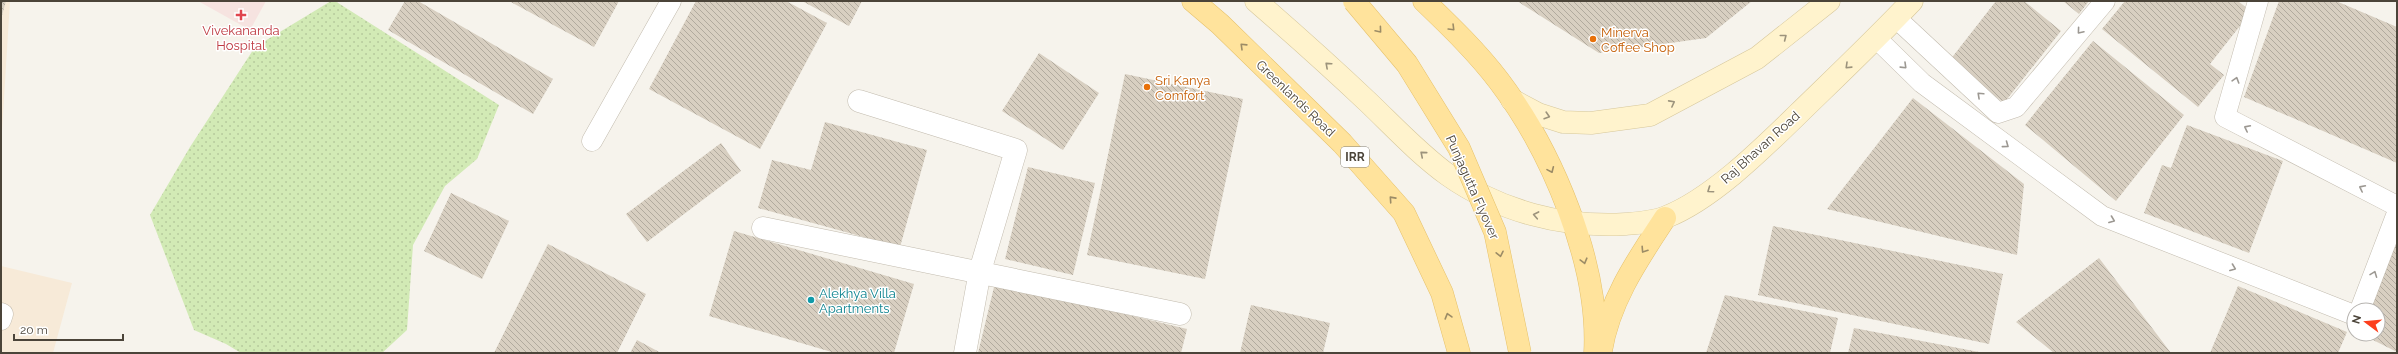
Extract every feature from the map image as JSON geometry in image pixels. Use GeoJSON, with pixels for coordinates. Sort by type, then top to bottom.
{"type":"FeatureCollection","features":[{"type":"Feature","properties":{"kind":"main road","name":"Greenlands Road"},"geometry":{"type":"LineString","coordinates":[[1193,1],[1220,24],[1342,143],[1404,213],[1442,293],[1459,353]]}},
{"type":"Feature","properties":{"kind":"main road"},"geometry":{"type":"LineString","coordinates":[[1256,1],[1367,101],[1412,145],[1447,174],[1487,198],[1529,214],[1574,223]]}},
{"type":"Feature","properties":{"kind":"main road","name":"Punjagutta Flyover"},"geometry":{"type":"LineString","coordinates":[[1354,1],[1408,64],[1459,148],[1495,232],[1520,353]]}},
{"type":"Feature","properties":{"kind":"main road"},"geometry":{"type":"LineString","coordinates":[[1424,1],[1458,34],[1498,80],[1512,100],[1544,154],[1574,223],[1589,281],[1595,353]]}},
{"type":"Feature","properties":{"kind":"main road"},"geometry":{"type":"LineString","coordinates":[[1512,100],[1538,114],[1563,122],[1591,123],[1650,115],[1757,58],[1829,1]]}},
{"type":"Feature","properties":{"kind":"main road","name":"Raj Bhavan Road"},"geometry":{"type":"LineString","coordinates":[[1574,223],[1605,225],[1665,218],[1687,206],[1736,172],[1876,38],[1912,1]]}},
{"type":"Feature","properties":{"kind":"main road"},"geometry":{"type":"LineString","coordinates":[[1601,353],[1604,336],[1628,273],[1665,218]]}},
{"type":"Feature","properties":{"kind":"street"},"geometry":{"type":"LineString","coordinates":[[859,101],[1016,150],[980,271],[965,353]]}},
{"type":"Feature","properties":{"kind":"street"},"geometry":{"type":"LineString","coordinates":[[763,228],[980,271],[1180,314]]}},
{"type":"Feature","properties":{"kind":"lane"},"geometry":{"type":"LineString","coordinates":[[592,141],[670,1]]}},
{"type":"Feature","properties":{"kind":"lane"},"geometry":{"type":"LineString","coordinates":[[1896,18],[1998,113],[2016,107],[2105,1]]}},
{"type":"Feature","properties":{"kind":"lane"},"geometry":{"type":"LineString","coordinates":[[2258,1],[2225,117],[2397,206]]}},
{"type":"Feature","properties":{"kind":"lane"},"geometry":{"type":"LineString","coordinates":[[1876,38],[1922,83],[2102,216],[2346,312]]}},
{"type":"Feature","properties":{"kind":"lane"},"geometry":{"type":"LineString","coordinates":[[2363,302],[2397,213]]}},
{"type":"Feature","properties":{"kind":"lane"},"geometry":{"type":"LineString","coordinates":[[1,313],[3,314],[1,320]]}},
{"type":"Feature","properties":{"kind":"shaded area"},"geometry":{"type":"Polygon","coordinates":[[[1,1],[10,1],[1,147],[1,1]]]}},
{"type":"Feature","properties":{"kind":"shaded area","name":"Vivekananda Hospital"},"geometry":{"type":"Polygon","coordinates":[[[198,1],[266,1],[250,30],[198,1]]]}},
{"type":"Feature","properties":{"kind":"shaded area"},"geometry":{"type":"Polygon","coordinates":[[[1,266],[72,283],[53,353],[1,353],[1,266]]]}},
{"type":"Feature","properties":{"kind":"green space"},"geometry":{"type":"Polygon","coordinates":[[[331,1],[335,1],[499,105],[477,159],[445,186],[413,245],[407,330],[382,353],[241,353],[226,344],[194,330],[150,215],[190,147],[255,47],[331,1]]]}},
{"type":"Feature","properties":{"kind":"building"},"geometry":{"type":"Polygon","coordinates":[[[1,1],[6,1],[1,19],[1,1]]]}},
{"type":"Feature","properties":{"kind":"building"},"geometry":{"type":"Polygon","coordinates":[[[405,1],[418,1],[553,79],[533,114],[388,30],[405,1]]]}},
{"type":"Feature","properties":{"kind":"building"},"geometry":{"type":"Polygon","coordinates":[[[509,1],[619,1],[594,47],[509,1]]]}},
{"type":"Feature","properties":{"kind":"building"},"geometry":{"type":"Polygon","coordinates":[[[696,1],[786,1],[827,23],[760,149],[649,89],[696,1]]]}},
{"type":"Feature","properties":{"kind":"building"},"geometry":{"type":"Polygon","coordinates":[[[802,1],[862,1],[849,26],[802,1]]]}},
{"type":"Feature","properties":{"kind":"building"},"geometry":{"type":"Polygon","coordinates":[[[1517,1],[1752,1],[1706,38],[1599,53],[1517,1]]]}},
{"type":"Feature","properties":{"kind":"building"},"geometry":{"type":"Polygon","coordinates":[[[1996,1],[2024,1],[2061,31],[2004,103],[1950,60],[1996,1]]]}},
{"type":"Feature","properties":{"kind":"building"},"geometry":{"type":"Polygon","coordinates":[[[2063,1],[2089,1],[2079,14],[2063,1]]]}},
{"type":"Feature","properties":{"kind":"building"},"geometry":{"type":"Polygon","coordinates":[[[2125,1],[2238,1],[2251,12],[2210,64],[2224,75],[2198,107],[2102,29],[2125,1]]]}},
{"type":"Feature","properties":{"kind":"building"},"geometry":{"type":"Polygon","coordinates":[[[2279,1],[2336,1],[2397,27],[2397,163],[2244,97],[2279,1]]]}},
{"type":"Feature","properties":{"kind":"building"},"geometry":{"type":"Polygon","coordinates":[[[2093,41],[2184,115],[2116,201],[2025,125],[2093,41]]]}},
{"type":"Feature","properties":{"kind":"building"},"geometry":{"type":"Polygon","coordinates":[[[1039,53],[1099,93],[1063,150],[1002,111],[1039,53]]]}},
{"type":"Feature","properties":{"kind":"building"},"geometry":{"type":"Polygon","coordinates":[[[1125,74],[1243,99],[1205,279],[1087,255],[1125,74]]]}},
{"type":"Feature","properties":{"kind":"building"},"geometry":{"type":"Polygon","coordinates":[[[1913,98],[2024,184],[2017,255],[1827,209],[1913,98]]]}},
{"type":"Feature","properties":{"kind":"building"},"geometry":{"type":"Polygon","coordinates":[[[825,122],[927,150],[900,247],[758,208],[772,160],[811,170],[825,122]]]}},
{"type":"Feature","properties":{"kind":"building"},"geometry":{"type":"Polygon","coordinates":[[[2187,125],[2283,161],[2249,253],[2144,213],[2162,165],[2171,168],[2187,125]]]}},
{"type":"Feature","properties":{"kind":"building"},"geometry":{"type":"Polygon","coordinates":[[[721,143],[741,171],[647,242],[626,214],[721,143]]]}},
{"type":"Feature","properties":{"kind":"building"},"geometry":{"type":"Polygon","coordinates":[[[1028,167],[1095,183],[1073,275],[1005,259],[1028,167]]]}},
{"type":"Feature","properties":{"kind":"building"},"geometry":{"type":"Polygon","coordinates":[[[451,193],[509,221],[482,279],[424,251],[451,193]]]}},
{"type":"Feature","properties":{"kind":"building"},"geometry":{"type":"Polygon","coordinates":[[[1773,226],[2003,274],[1989,344],[1758,295],[1773,226]]]}},
{"type":"Feature","properties":{"kind":"building","name":"Alekhya Villa Apartments"},"geometry":{"type":"Polygon","coordinates":[[[734,231],[914,284],[894,353],[835,353],[709,316],[734,231]]]}},
{"type":"Feature","properties":{"kind":"building"},"geometry":{"type":"Polygon","coordinates":[[[2397,239],[2397,352],[2377,342],[2386,342],[2386,302],[2365,302],[2397,239]]]}},
{"type":"Feature","properties":{"kind":"building"},"geometry":{"type":"Polygon","coordinates":[[[548,244],[646,294],[617,353],[494,353],[548,244]]]}},
{"type":"Feature","properties":{"kind":"building"},"geometry":{"type":"Polygon","coordinates":[[[2099,258],[2171,353],[2054,353],[2016,322],[2099,258]]]}},
{"type":"Feature","properties":{"kind":"building"},"geometry":{"type":"Polygon","coordinates":[[[995,283],[1187,329],[1181,353],[978,353],[995,283]]]}},
{"type":"Feature","properties":{"kind":"building"},"geometry":{"type":"Polygon","coordinates":[[[2238,286],[2346,332],[2338,353],[2210,353],[2238,286]]]}},
{"type":"Feature","properties":{"kind":"building"},"geometry":{"type":"Polygon","coordinates":[[[1725,295],[1838,318],[1830,353],[1706,353],[1725,295]]]}},
{"type":"Feature","properties":{"kind":"building"},"geometry":{"type":"Polygon","coordinates":[[[1251,305],[1330,323],[1323,353],[1240,353],[1251,305]]]}},
{"type":"Feature","properties":{"kind":"building"},"geometry":{"type":"Polygon","coordinates":[[[1854,328],[1979,352],[1979,353],[1848,353],[1854,328]]]}},
{"type":"Feature","properties":{"kind":"building"},"geometry":{"type":"Polygon","coordinates":[[[637,340],[661,353],[630,353],[637,340]]]}},
{"type":"Feature","properties":{"kind":"place","name":"Vivekananda Hospital"},"geometry":{"type":"Point","coordinates":[241,15]}},
{"type":"Feature","properties":{"kind":"place","name":"Minerva Coffee Shop"},"geometry":{"type":"Point","coordinates":[1593,39]}},
{"type":"Feature","properties":{"kind":"place","name":"Sri Kanya Comfort"},"geometry":{"type":"Point","coordinates":[1147,87]}},
{"type":"Feature","properties":{"kind":"place","name":"Alekhya Villa Apartments"},"geometry":{"type":"Point","coordinates":[811,300]}}]}
